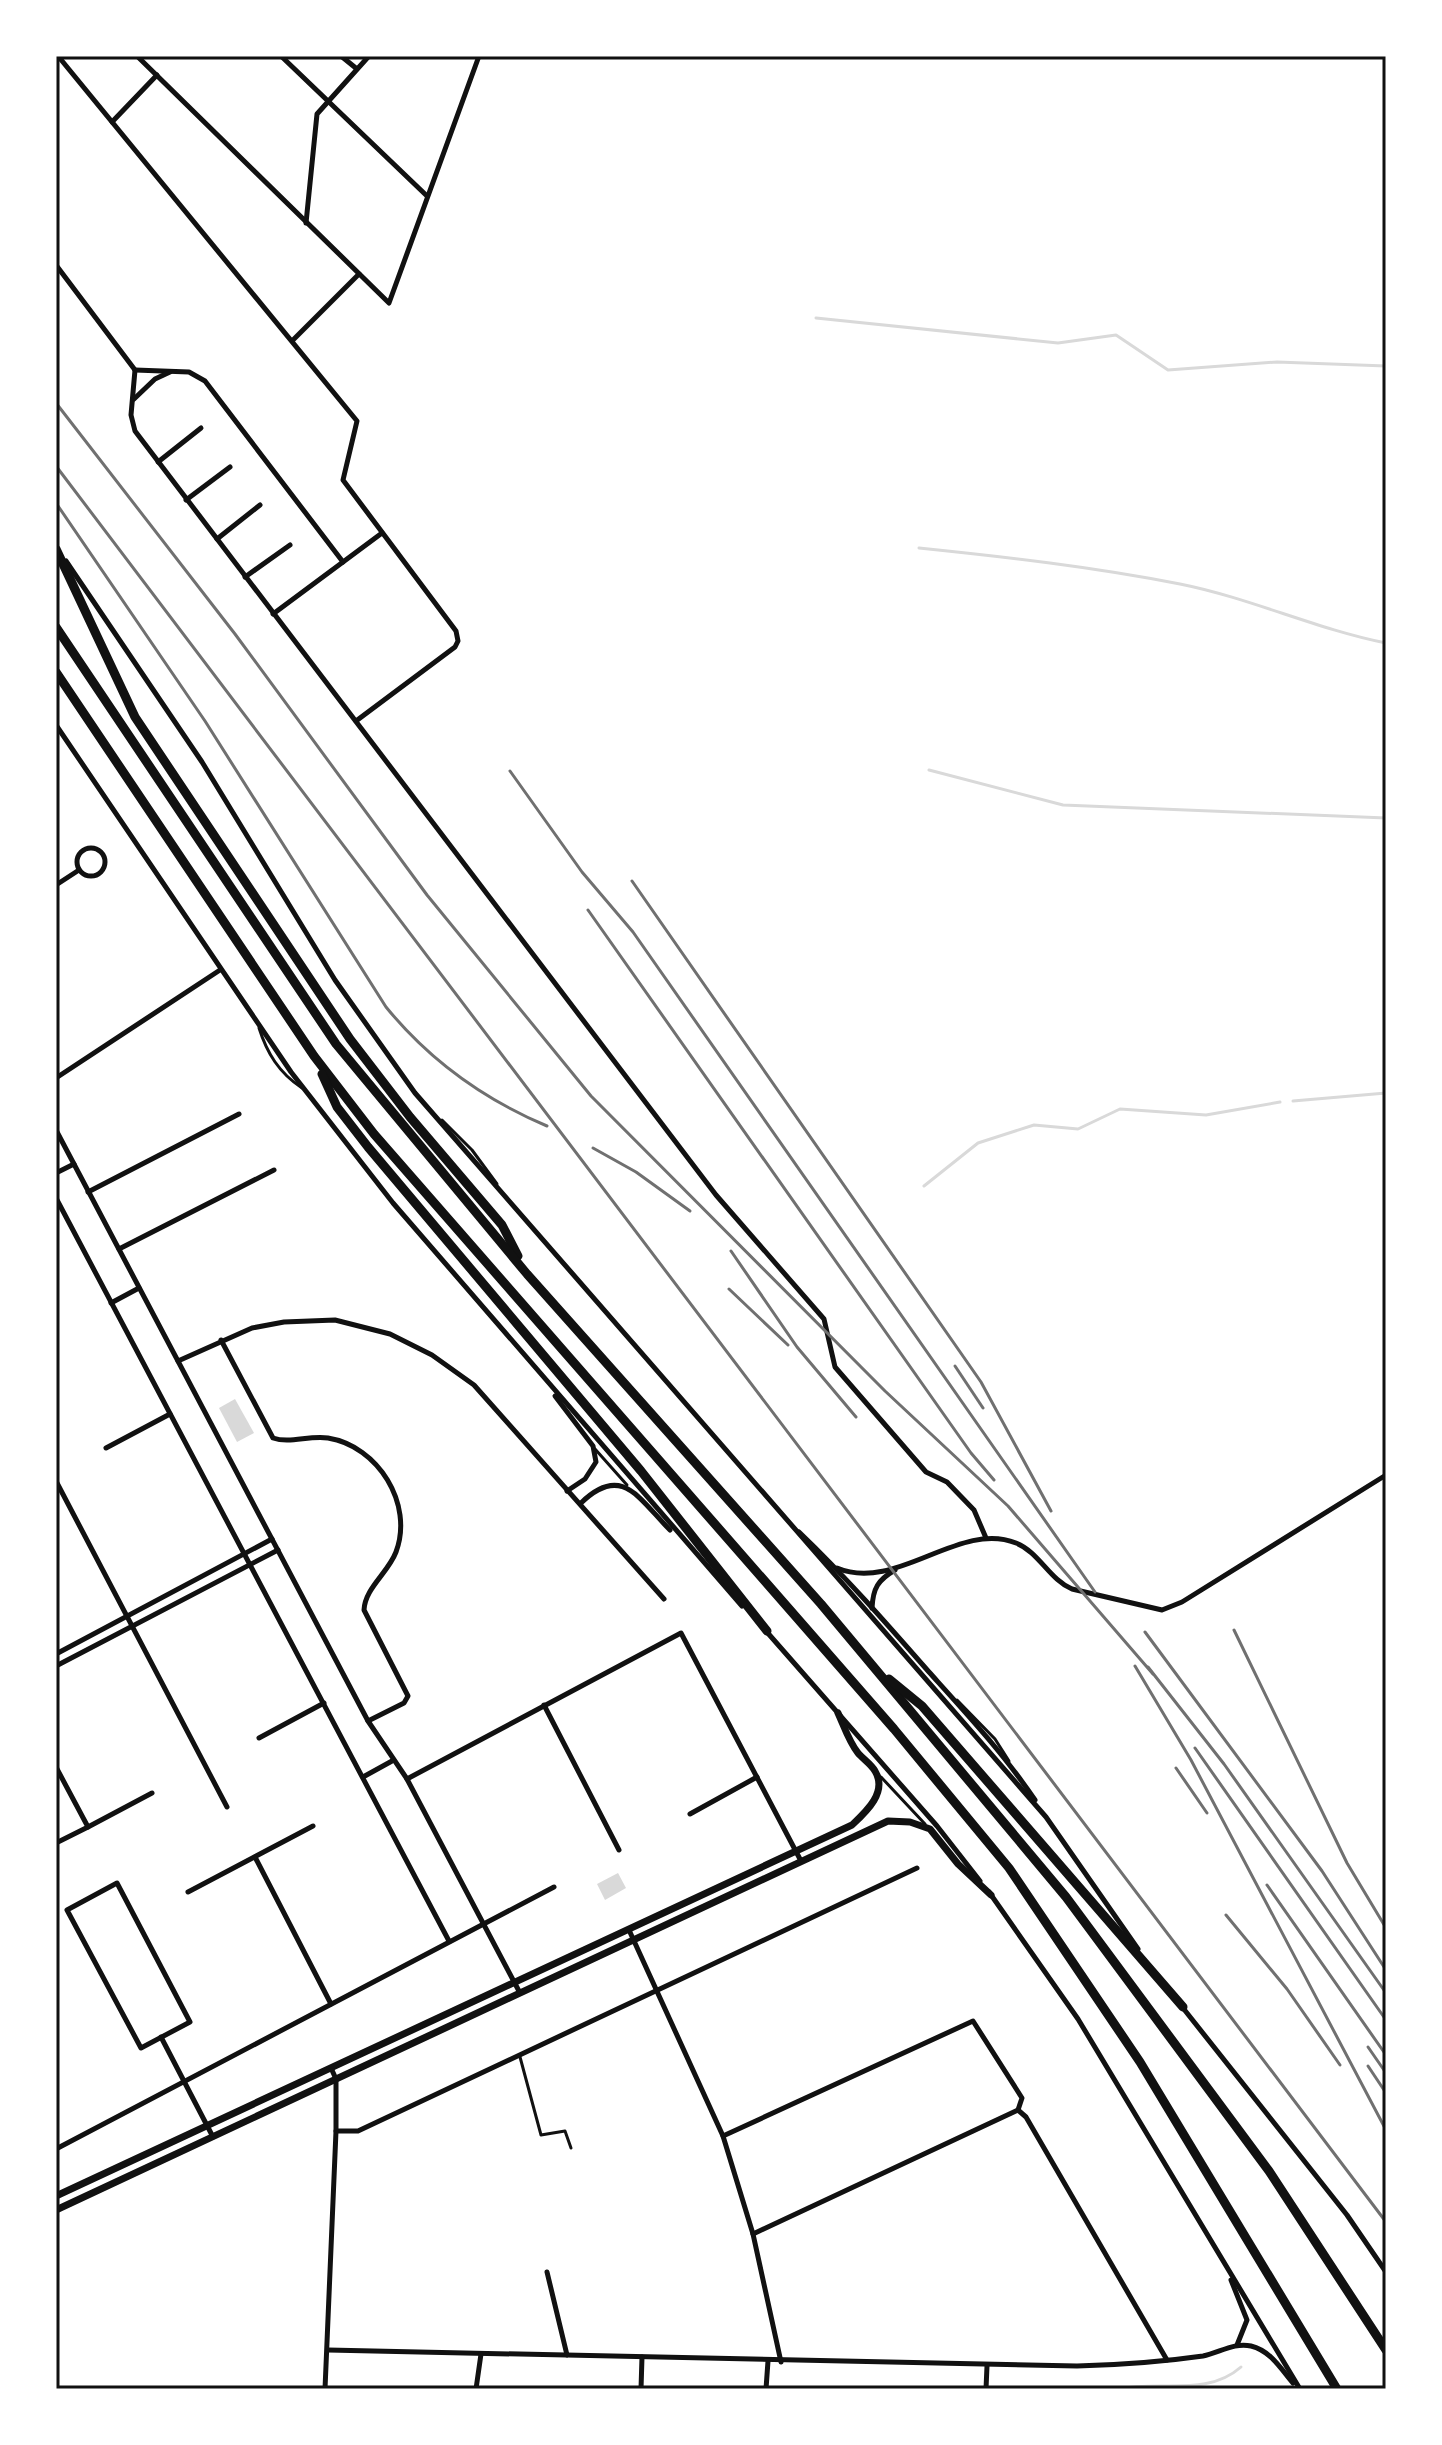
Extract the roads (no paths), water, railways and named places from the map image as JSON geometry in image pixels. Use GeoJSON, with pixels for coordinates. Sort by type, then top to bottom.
{"type":"FeatureCollection","features":[{"type":"Feature","properties":{"kind":"highway"},"geometry":{"type":"LineString","coordinates":[[56,548],[135,717],[350,1039],[410,1117],[502,1225],[527,1274]]}},
{"type":"Feature","properties":{"kind":"highway"},"geometry":{"type":"LineString","coordinates":[[56,627],[336,1044],[527,1274],[873,1667],[1066,1897],[1269,2171],[1386,2350]]}},
{"type":"Feature","properties":{"kind":"highway"},"geometry":{"type":"LineString","coordinates":[[56,672],[314,1056],[374,1134],[894,1729],[1009,1868],[1140,2062],[1337,2389]]}},
{"type":"Feature","properties":{"kind":"highway"},"geometry":{"type":"LineString","coordinates":[[314,1056],[337,1107],[368,1147],[641,1471],[767,1631]]}},
{"type":"Feature","properties":{"kind":"highway"},"geometry":{"type":"LineString","coordinates":[[873,1667],[922,1706],[1183,2007]]}},
{"type":"Feature","properties":{"kind":"main road"},"geometry":{"type":"LineString","coordinates":[[56,2196],[852,1825],[867,1812],[878,1794],[875,1771],[856,1751],[838,1713]]}},
{"type":"Feature","properties":{"kind":"main road"},"geometry":{"type":"LineString","coordinates":[[56,2210],[888,1821],[910,1822],[930,1829],[958,1864],[991,1895]]}},
{"type":"Feature","properties":{"kind":"street"},"geometry":{"type":"LineString","coordinates":[[58,56],[357,421],[343,480],[456,631],[458,641],[455,647],[356,721]]}},
{"type":"Feature","properties":{"kind":"street"},"geometry":{"type":"LineString","coordinates":[[137,56],[389,303],[479,56]]}},
{"type":"Feature","properties":{"kind":"street"},"geometry":{"type":"LineString","coordinates":[[281,56],[427,196]]}},
{"type":"Feature","properties":{"kind":"street"},"geometry":{"type":"LineString","coordinates":[[341,56],[357,69]]}},
{"type":"Feature","properties":{"kind":"street"},"geometry":{"type":"LineString","coordinates":[[306,223],[317,114],[369,56]]}},
{"type":"Feature","properties":{"kind":"street"},"geometry":{"type":"LineString","coordinates":[[112,122],[157,75]]}},
{"type":"Feature","properties":{"kind":"street"},"geometry":{"type":"LineString","coordinates":[[56,265],[135,370],[132,401],[135,431],[716,1195],[824,1319],[835,1367],[926,1472],[947,1482],[974,1510],[986,1538]]}},
{"type":"Feature","properties":{"kind":"street"},"geometry":{"type":"LineString","coordinates":[[293,340],[359,274]]}},
{"type":"Feature","properties":{"kind":"street"},"geometry":{"type":"LineString","coordinates":[[135,370],[175,370],[198,374],[343,562]]}},
{"type":"Feature","properties":{"kind":"street"},"geometry":{"type":"LineString","coordinates":[[132,401],[155,379],[175,370]]}},
{"type":"Feature","properties":{"kind":"street"},"geometry":{"type":"LineString","coordinates":[[158,462],[201,428]]}},
{"type":"Feature","properties":{"kind":"street"},"geometry":{"type":"LineString","coordinates":[[186,500],[230,467]]}},
{"type":"Feature","properties":{"kind":"street"},"geometry":{"type":"LineString","coordinates":[[217,539],[260,505]]}},
{"type":"Feature","properties":{"kind":"street"},"geometry":{"type":"LineString","coordinates":[[273,614],[382,533]]}},
{"type":"Feature","properties":{"kind":"street"},"geometry":{"type":"LineString","coordinates":[[245,577],[290,545]]}},
{"type":"Feature","properties":{"kind":"street"},"geometry":{"type":"LineString","coordinates":[[56,548],[202,762],[343,991],[415,1093],[1046,1817]]}},
{"type":"Feature","properties":{"kind":"street"},"geometry":{"type":"LineString","coordinates":[[56,725],[220,970],[306,1091],[393,1203],[709,1572]]}},
{"type":"Feature","properties":{"kind":"street"},"geometry":{"type":"LineString","coordinates":[[56,731],[69,744]]}},
{"type":"Feature","properties":{"kind":"street"},"geometry":{"type":"LineString","coordinates":[[94,848],[104,854],[106,865],[99,874],[88,876],[79,870],[77,859],[84,850],[94,848]]}},
{"type":"Feature","properties":{"kind":"street"},"geometry":{"type":"LineString","coordinates":[[56,885],[79,870]]}},
{"type":"Feature","properties":{"kind":"street"},"geometry":{"type":"LineString","coordinates":[[56,1078],[220,970]]}},
{"type":"Feature","properties":{"kind":"street"},"geometry":{"type":"LineString","coordinates":[[88,1192],[239,1114]]}},
{"type":"Feature","properties":{"kind":"street"},"geometry":{"type":"LineString","coordinates":[[56,1130],[368,1721],[392,1761],[407,1779],[520,1993]]}},
{"type":"Feature","properties":{"kind":"street"},"geometry":{"type":"LineString","coordinates":[[56,1173],[74,1164]]}},
{"type":"Feature","properties":{"kind":"street"},"geometry":{"type":"LineString","coordinates":[[119,1249],[274,1170]]}},
{"type":"Feature","properties":{"kind":"street"},"geometry":{"type":"LineString","coordinates":[[56,1198],[449,1941]]}},
{"type":"Feature","properties":{"kind":"street"},"geometry":{"type":"LineString","coordinates":[[111,1303],[139,1288]]}},
{"type":"Feature","properties":{"kind":"street"},"geometry":{"type":"LineString","coordinates":[[177,1361],[221,1340],[263,1326],[335,1320],[390,1334],[432,1355],[474,1385],[664,1599]]}},
{"type":"Feature","properties":{"kind":"street"},"geometry":{"type":"LineString","coordinates":[[221,1340],[273,1438],[282,1441],[307,1436],[352,1445],[374,1462],[398,1501],[399,1543],[391,1565],[364,1598],[364,1610],[408,1696],[404,1703],[368,1721]]}},
{"type":"Feature","properties":{"kind":"street"},"geometry":{"type":"LineString","coordinates":[[520,1350],[593,1446],[596,1462],[585,1479],[567,1491]]}},
{"type":"Feature","properties":{"kind":"street"},"geometry":{"type":"LineString","coordinates":[[106,1448],[170,1414]]}},
{"type":"Feature","properties":{"kind":"street"},"geometry":{"type":"LineString","coordinates":[[837,1568],[866,1575],[986,1538],[1016,1543],[1059,1584],[1162,1610],[1182,1602],[1386,1475]]}},
{"type":"Feature","properties":{"kind":"street"},"geometry":{"type":"LineString","coordinates":[[56,1481],[227,1807]]}},
{"type":"Feature","properties":{"kind":"street"},"geometry":{"type":"LineString","coordinates":[[581,1503],[596,1488],[610,1483],[627,1485],[767,1631],[937,1826],[991,1895],[1078,2019],[1299,2389]]}},
{"type":"Feature","properties":{"kind":"street"},"geometry":{"type":"LineString","coordinates":[[772,1506],[837,1568],[1015,1771],[1183,2007],[1347,2215],[1386,2272]]}},
{"type":"Feature","properties":{"kind":"street"},"geometry":{"type":"LineString","coordinates":[[56,1654],[272,1539]]}},
{"type":"Feature","properties":{"kind":"street"},"geometry":{"type":"LineString","coordinates":[[56,1666],[278,1550]]}},
{"type":"Feature","properties":{"kind":"street"},"geometry":{"type":"LineString","coordinates":[[872,1608],[873,1591],[881,1579],[903,1565]]}},
{"type":"Feature","properties":{"kind":"street"},"geometry":{"type":"LineString","coordinates":[[407,1779],[681,1633],[801,1861]]}},
{"type":"Feature","properties":{"kind":"street"},"geometry":{"type":"LineString","coordinates":[[259,1738],[324,1703]]}},
{"type":"Feature","properties":{"kind":"street"},"geometry":{"type":"LineString","coordinates":[[544,1705],[619,1850]]}},
{"type":"Feature","properties":{"kind":"street"},"geometry":{"type":"LineString","coordinates":[[363,1777],[392,1761]]}},
{"type":"Feature","properties":{"kind":"street"},"geometry":{"type":"LineString","coordinates":[[56,1767],[88,1827]]}},
{"type":"Feature","properties":{"kind":"street"},"geometry":{"type":"LineString","coordinates":[[690,1814],[757,1777]]}},
{"type":"Feature","properties":{"kind":"street"},"geometry":{"type":"LineString","coordinates":[[56,1843],[152,1793]]}},
{"type":"Feature","properties":{"kind":"street"},"geometry":{"type":"LineString","coordinates":[[188,1892],[313,1826]]}},
{"type":"Feature","properties":{"kind":"street"},"geometry":{"type":"LineString","coordinates":[[255,1857],[331,2004]]}},
{"type":"Feature","properties":{"kind":"street"},"geometry":{"type":"LineString","coordinates":[[336,2131],[358,2131],[917,1868]]}},
{"type":"Feature","properties":{"kind":"street"},"geometry":{"type":"LineString","coordinates":[[117,1883],[190,2022],[161,2037],[141,2048],[67,1910],[117,1883]]}},
{"type":"Feature","properties":{"kind":"street"},"geometry":{"type":"LineString","coordinates":[[56,2149],[554,1887]]}},
{"type":"Feature","properties":{"kind":"street"},"geometry":{"type":"LineString","coordinates":[[629,1930],[723,2136],[753,2234],[781,2362]]}},
{"type":"Feature","properties":{"kind":"street"},"geometry":{"type":"LineString","coordinates":[[723,2136],[973,2021],[1022,2098],[1018,2110],[753,2234]]}},
{"type":"Feature","properties":{"kind":"street"},"geometry":{"type":"LineString","coordinates":[[161,2037],[213,2137]]}},
{"type":"Feature","properties":{"kind":"street"},"geometry":{"type":"LineString","coordinates":[[325,2389],[336,2131],[336,2079],[331,2068]]}},
{"type":"Feature","properties":{"kind":"street"},"geometry":{"type":"LineString","coordinates":[[1018,2110],[1026,2117],[1167,2360]]}},
{"type":"Feature","properties":{"kind":"street"},"geometry":{"type":"LineString","coordinates":[[1223,2263],[1247,2320],[1237,2345]]}},
{"type":"Feature","properties":{"kind":"street"},"geometry":{"type":"LineString","coordinates":[[547,2272],[567,2355]]}},
{"type":"Feature","properties":{"kind":"street"},"geometry":{"type":"LineString","coordinates":[[328,2350],[781,2362],[1102,2366],[1208,2355],[1237,2345],[1253,2346],[1270,2355],[1299,2389]]}},
{"type":"Feature","properties":{"kind":"street"},"geometry":{"type":"LineString","coordinates":[[476,2389],[481,2354]]}},
{"type":"Feature","properties":{"kind":"street"},"geometry":{"type":"LineString","coordinates":[[641,2389],[642,2357]]}},
{"type":"Feature","properties":{"kind":"street"},"geometry":{"type":"LineString","coordinates":[[766,2389],[768,2361]]}},
{"type":"Feature","properties":{"kind":"street"},"geometry":{"type":"LineString","coordinates":[[986,2389],[987,2366]]}},
{"type":"Feature","properties":{"kind":"lane"},"geometry":{"type":"LineString","coordinates":[[593,1446],[627,1485]]}},
{"type":"Feature","properties":{"kind":"lane"},"geometry":{"type":"LineString","coordinates":[[875,1771],[930,1829]]}},
{"type":"Feature","properties":{"kind":"lane"},"geometry":{"type":"LineString","coordinates":[[519,2053],[541,2135],[565,2131],[571,2148]]}},
{"type":"Feature","properties":{"kind":"waterway"},"geometry":{"type":"LineString","coordinates":[[816,318],[1058,343],[1116,335],[1168,370],[1277,362],[1386,366]]}},
{"type":"Feature","properties":{"kind":"waterway"},"geometry":{"type":"LineString","coordinates":[[919,548],[1050,563],[1180,584],[1386,643]]}},
{"type":"Feature","properties":{"kind":"waterway"},"geometry":{"type":"LineString","coordinates":[[929,770],[1063,805],[1386,818]]}},
{"type":"Feature","properties":{"kind":"waterway"},"geometry":{"type":"LineString","coordinates":[[1293,1101],[1386,1093]]}},
{"type":"Feature","properties":{"kind":"waterway"},"geometry":{"type":"LineString","coordinates":[[924,1186],[978,1143],[1034,1125],[1078,1129],[1120,1109],[1206,1115],[1280,1102]]}},
{"type":"Feature","properties":{"kind":"waterway"},"geometry":{"type":"LineString","coordinates":[[1119,2389],[1199,2385],[1214,2382],[1241,2367]]}},
{"type":"Feature","properties":{"kind":"railway"},"geometry":{"type":"LineString","coordinates":[[56,403],[235,634],[427,895],[591,1096],[885,1391],[1008,1506],[1153,1674]]}},
{"type":"Feature","properties":{"kind":"railway"},"geometry":{"type":"LineString","coordinates":[[56,466],[1386,2222]]}},
{"type":"Feature","properties":{"kind":"railway"},"geometry":{"type":"LineString","coordinates":[[56,503],[205,721],[386,1007],[421,1045],[459,1077],[501,1104],[547,1126]]}},
{"type":"Feature","properties":{"kind":"railway"},"geometry":{"type":"LineString","coordinates":[[510,771],[582,872],[633,932],[1095,1592]]}},
{"type":"Feature","properties":{"kind":"railway"},"geometry":{"type":"LineString","coordinates":[[632,881],[981,1382],[1051,1511]]}},
{"type":"Feature","properties":{"kind":"railway"},"geometry":{"type":"LineString","coordinates":[[588,910],[971,1453],[994,1480]]}},
{"type":"Feature","properties":{"kind":"railway"},"geometry":{"type":"LineString","coordinates":[[593,1148],[636,1172],[690,1211]]}},
{"type":"Feature","properties":{"kind":"railway"},"geometry":{"type":"LineString","coordinates":[[731,1251],[797,1347],[856,1417]]}},
{"type":"Feature","properties":{"kind":"railway"},"geometry":{"type":"LineString","coordinates":[[729,1289],[788,1345]]}},
{"type":"Feature","properties":{"kind":"railway"},"geometry":{"type":"LineString","coordinates":[[955,1366],[983,1408]]}},
{"type":"Feature","properties":{"kind":"railway"},"geometry":{"type":"LineString","coordinates":[[1234,1630],[1347,1863],[1386,1928]]}},
{"type":"Feature","properties":{"kind":"railway"},"geometry":{"type":"LineString","coordinates":[[1145,1632],[1322,1871],[1386,1970]]}},
{"type":"Feature","properties":{"kind":"railway"},"geometry":{"type":"LineString","coordinates":[[1135,1666],[1191,1760],[1386,2130]]}},
{"type":"Feature","properties":{"kind":"railway"},"geometry":{"type":"LineString","coordinates":[[1148,1667],[1224,1764],[1386,1993]]}},
{"type":"Feature","properties":{"kind":"railway"},"geometry":{"type":"LineString","coordinates":[[1195,1748],[1386,2020]]}},
{"type":"Feature","properties":{"kind":"railway"},"geometry":{"type":"LineString","coordinates":[[1176,1768],[1207,1813]]}},
{"type":"Feature","properties":{"kind":"railway"},"geometry":{"type":"LineString","coordinates":[[1267,1885],[1386,2055]]}},
{"type":"Feature","properties":{"kind":"railway"},"geometry":{"type":"LineString","coordinates":[[1226,1915],[1287,1989],[1340,2065]]}},
{"type":"Feature","properties":{"kind":"railway"},"geometry":{"type":"LineString","coordinates":[[1368,2047],[1386,2073]]}},
{"type":"Feature","properties":{"kind":"railway"},"geometry":{"type":"LineString","coordinates":[[1368,2066],[1386,2093]]}}]}
